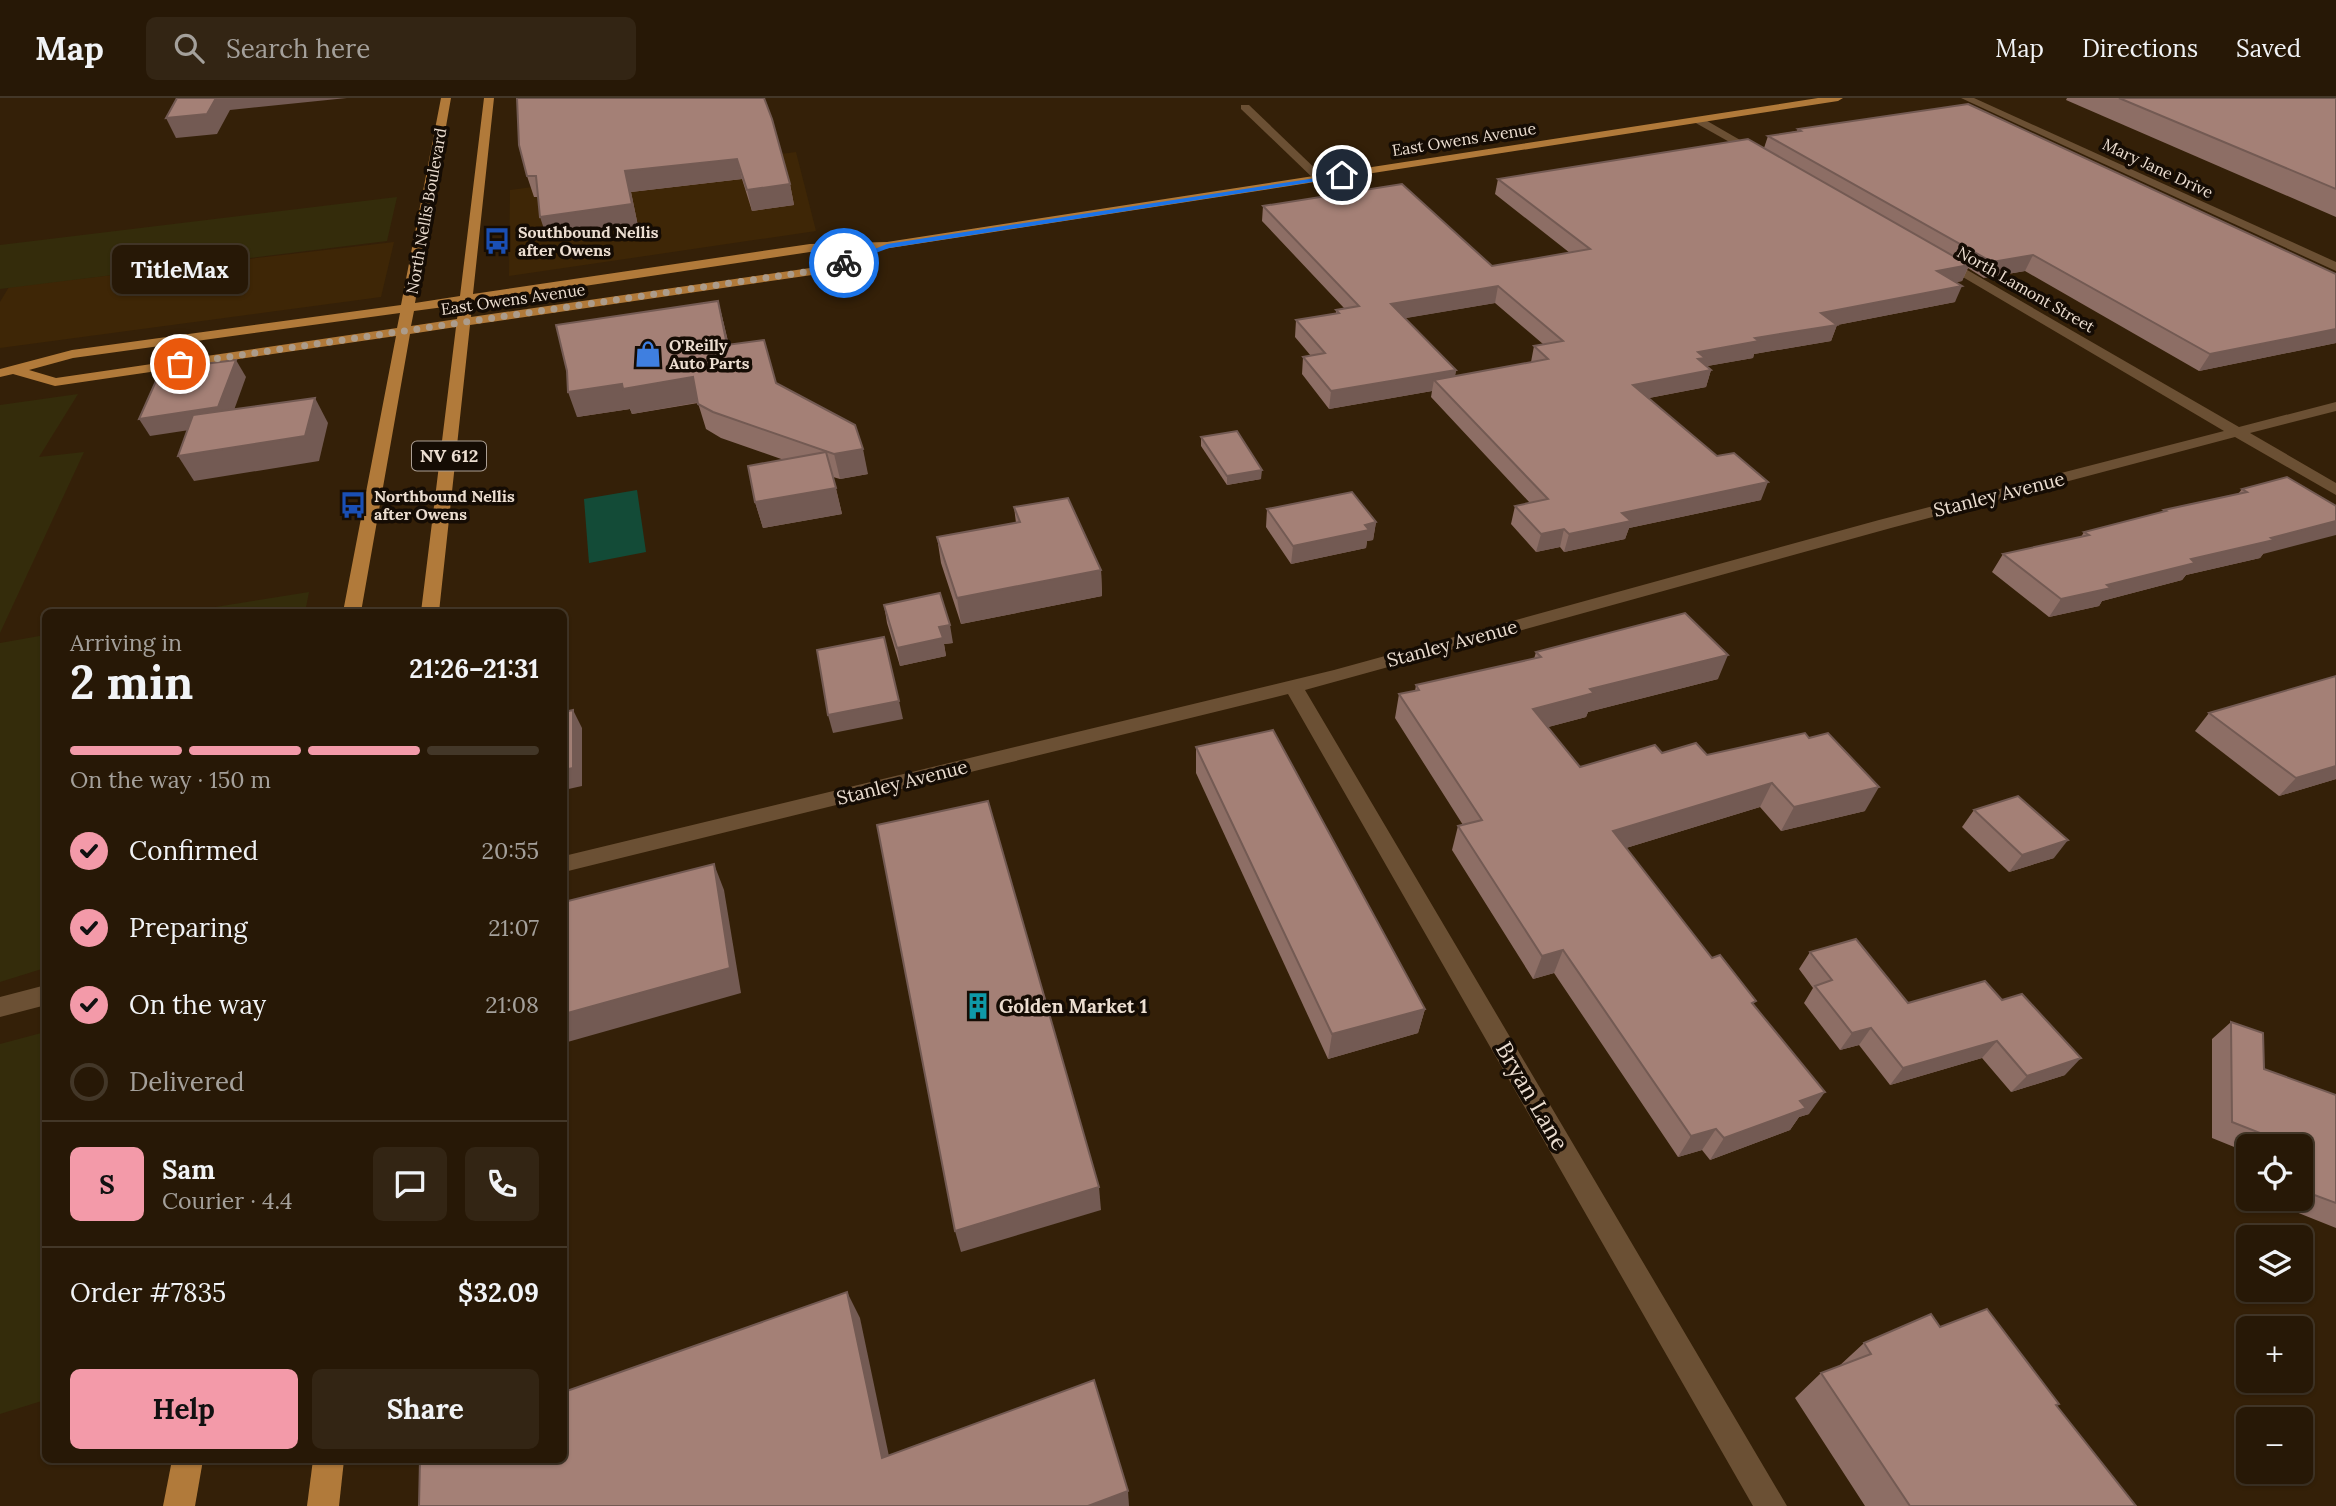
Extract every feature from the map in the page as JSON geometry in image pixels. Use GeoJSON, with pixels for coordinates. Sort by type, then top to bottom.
{"type":"FeatureCollection","features":[{"type":"Feature","properties":{"kind":"main road","name":"North Nellis Boulevard"},"geometry":{"type":"LineString","coordinates":[[353,609],[410,308],[446,98]]}},
{"type":"Feature","properties":{"kind":"main road","name":"NV 612"},"geometry":{"type":"LineString","coordinates":[[430,609],[489,98]]}},
{"type":"Feature","properties":{"kind":"main road","name":"East Owens Avenue"},"geometry":{"type":"LineString","coordinates":[[0,373],[72,355],[810,248],[887,246],[1838,98]]}},
{"type":"Feature","properties":{"kind":"main road","name":"East Owens Avenue"},"geometry":{"type":"LineString","coordinates":[[16,371],[55,382],[464,324],[826,269],[887,246]]}},
{"type":"Feature","properties":{"kind":"main road"},"geometry":{"type":"LineString","coordinates":[[179,1506],[187,1463]]}},
{"type":"Feature","properties":{"kind":"main road"},"geometry":{"type":"LineString","coordinates":[[323,1506],[329,1463]]}},
{"type":"Feature","properties":{"kind":"street","name":"Mary Jane Drive"},"geometry":{"type":"LineString","coordinates":[[1966,98],[2336,267]]}},
{"type":"Feature","properties":{"kind":"street"},"geometry":{"type":"LineString","coordinates":[[1245,107],[1320,179]]}},
{"type":"Feature","properties":{"kind":"street"},"geometry":{"type":"LineString","coordinates":[[1698,120],[1771,161]]}},
{"type":"Feature","properties":{"kind":"street","name":"North Lamont Street"},"geometry":{"type":"LineString","coordinates":[[1934,256],[2336,490]]}},
{"type":"Feature","properties":{"kind":"street","name":"Stanley Avenue"},"geometry":{"type":"LineString","coordinates":[[567,863],[1293,686],[1885,524],[2336,406]]}},
{"type":"Feature","properties":{"kind":"street","name":"Bryan Lane"},"geometry":{"type":"LineString","coordinates":[[1293,686],[1771,1506]]}},
{"type":"Feature","properties":{"kind":"street"},"geometry":{"type":"LineString","coordinates":[[0,1007],[42,996]]}},
{"type":"Feature","properties":{"kind":"shaded area"},"geometry":{"type":"Polygon","coordinates":[[[796,152],[816,231],[509,276],[510,190],[796,152]]]}},
{"type":"Feature","properties":{"kind":"shaded area"},"geometry":{"type":"Polygon","coordinates":[[[394,242],[381,297],[0,348],[0,302],[9,287],[394,242]]]}},
{"type":"Feature","properties":{"kind":"green space"},"geometry":{"type":"Polygon","coordinates":[[[637,490],[646,552],[589,563],[584,499],[637,490]]]}},
{"type":"Feature","properties":{"kind":"sand"},"geometry":{"type":"Polygon","coordinates":[[[397,197],[387,241],[0,289],[0,245],[397,197]]]}},
{"type":"Feature","properties":{"kind":"sand"},"geometry":{"type":"Polygon","coordinates":[[[78,394],[39,457],[84,452],[0,633],[0,405],[78,394]]]}},
{"type":"Feature","properties":{"kind":"sand"},"geometry":{"type":"Polygon","coordinates":[[[309,592],[306,609],[203,609],[309,592]]]}},
{"type":"Feature","properties":{"kind":"sand"},"geometry":{"type":"Polygon","coordinates":[[[42,636],[42,969],[0,982],[0,643],[42,636]]]}},
{"type":"Feature","properties":{"kind":"sand"},"geometry":{"type":"Polygon","coordinates":[[[42,1033],[42,1401],[0,1414],[0,1044],[42,1033]]]}},
{"type":"Feature","properties":{"kind":"building"},"geometry":{"type":"Polygon","coordinates":[[[177,98],[216,98],[207,114],[166,118],[177,98]]]}},
{"type":"Feature","properties":{"kind":"building"},"geometry":{"type":"Polygon","coordinates":[[[517,98],[764,98],[790,184],[747,190],[737,159],[625,171],[632,204],[540,217],[536,176],[527,176],[519,145],[517,98]]]}},
{"type":"Feature","properties":{"kind":"building"},"geometry":{"type":"Polygon","coordinates":[[[2119,98],[2336,98],[2336,189],[2119,98]]]}},
{"type":"Feature","properties":{"kind":"building"},"geometry":{"type":"Polygon","coordinates":[[[1968,104],[2336,274],[2336,329],[2210,354],[2033,255],[1992,262],[1768,136],[1801,131],[1798,129],[1968,104]]]}},
{"type":"Feature","properties":{"kind":"building"},"geometry":{"type":"Polygon","coordinates":[[[1748,139],[1969,265],[1937,271],[1962,286],[1821,313],[1837,325],[1755,338],[1759,341],[1698,352],[1705,358],[1698,359],[1711,370],[1633,385],[1717,456],[1734,453],[1768,482],[1622,513],[1631,521],[1569,534],[1564,529],[1541,534],[1515,506],[1548,499],[1434,380],[1548,359],[1534,346],[1563,341],[1498,286],[1391,304],[1456,370],[1331,391],[1303,357],[1325,353],[1296,320],[1339,313],[1336,310],[1359,306],[1263,206],[1402,184],[1492,266],[1590,249],[1498,179],[1748,139]]]}},
{"type":"Feature","properties":{"kind":"building"},"geometry":{"type":"Polygon","coordinates":[[[718,301],[727,345],[764,340],[776,383],[855,425],[863,449],[834,454],[713,412],[698,404],[693,377],[623,389],[622,384],[568,392],[567,371],[556,325],[718,301]]]}},
{"type":"Feature","properties":{"kind":"building"},"geometry":{"type":"Polygon","coordinates":[[[236,360],[218,407],[139,419],[156,381],[175,378],[180,367],[236,360]]]}},
{"type":"Feature","properties":{"kind":"building"},"geometry":{"type":"Polygon","coordinates":[[[315,398],[305,436],[178,456],[193,415],[315,398]]]}},
{"type":"Feature","properties":{"kind":"building"},"geometry":{"type":"Polygon","coordinates":[[[1237,431],[1262,470],[1227,476],[1201,437],[1237,431]]]}},
{"type":"Feature","properties":{"kind":"building"},"geometry":{"type":"Polygon","coordinates":[[[826,452],[836,488],[755,502],[748,466],[826,452]]]}},
{"type":"Feature","properties":{"kind":"building"},"geometry":{"type":"Polygon","coordinates":[[[2287,477],[2336,506],[2336,521],[2271,538],[2274,540],[2191,559],[2195,563],[2107,585],[2111,588],[2061,599],[2003,554],[2089,535],[2084,532],[2166,511],[2164,510],[2247,492],[2242,489],[2287,477]]]}},
{"type":"Feature","properties":{"kind":"building"},"geometry":{"type":"Polygon","coordinates":[[[1352,492],[1376,522],[1365,525],[1369,530],[1293,546],[1267,509],[1352,492]]]}},
{"type":"Feature","properties":{"kind":"building"},"geometry":{"type":"Polygon","coordinates":[[[1068,498],[1101,570],[957,598],[937,537],[1020,522],[1014,507],[1068,498]]]}},
{"type":"Feature","properties":{"kind":"building"},"geometry":{"type":"Polygon","coordinates":[[[940,593],[950,625],[939,627],[943,638],[897,648],[884,605],[940,593]]]}},
{"type":"Feature","properties":{"kind":"building"},"geometry":{"type":"Polygon","coordinates":[[[1685,613],[1728,655],[1590,689],[1594,693],[1533,709],[1580,767],[1655,745],[1662,753],[1696,743],[1707,755],[1805,733],[1809,738],[1828,733],[1879,787],[1794,807],[1772,783],[1613,831],[1712,958],[1720,955],[1756,1001],[1752,1003],[1825,1092],[1800,1101],[1806,1108],[1724,1138],[1716,1129],[1691,1136],[1563,950],[1542,956],[1458,826],[1482,820],[1399,694],[1419,690],[1416,685],[1541,657],[1536,652],[1685,613]]]}},
{"type":"Feature","properties":{"kind":"building"},"geometry":{"type":"Polygon","coordinates":[[[884,637],[899,701],[828,715],[817,650],[884,637]]]}},
{"type":"Feature","properties":{"kind":"building"},"geometry":{"type":"Polygon","coordinates":[[[2336,676],[2336,766],[2296,778],[2209,713],[2336,676]]]}},
{"type":"Feature","properties":{"kind":"building"},"geometry":{"type":"Polygon","coordinates":[[[573,710],[573,768],[567,769],[567,711],[573,710]]]}},
{"type":"Feature","properties":{"kind":"building"},"geometry":{"type":"Polygon","coordinates":[[[1273,730],[1425,1009],[1332,1034],[1196,747],[1273,730]]]}},
{"type":"Feature","properties":{"kind":"building"},"geometry":{"type":"Polygon","coordinates":[[[2018,796],[2068,840],[2022,855],[1974,810],[2018,796]]]}},
{"type":"Feature","properties":{"kind":"building"},"geometry":{"type":"Polygon","coordinates":[[[988,801],[1099,1187],[955,1231],[877,825],[988,801]]]}},
{"type":"Feature","properties":{"kind":"building"},"geometry":{"type":"Polygon","coordinates":[[[714,864],[730,968],[567,1013],[567,901],[714,864]]]}},
{"type":"Feature","properties":{"kind":"building"},"geometry":{"type":"Polygon","coordinates":[[[1856,939],[1908,1003],[1985,981],[2002,1000],[2022,994],[2081,1058],[2027,1076],[1997,1041],[1903,1068],[1871,1028],[1852,1033],[1815,986],[1832,980],[1810,952],[1856,939]]]}},
{"type":"Feature","properties":{"kind":"building"},"geometry":{"type":"Polygon","coordinates":[[[2231,1022],[2263,1033],[2264,1069],[2336,1095],[2336,1203],[2313,1194],[2313,1134],[2262,1134],[2232,1122],[2231,1022]]]}},
{"type":"Feature","properties":{"kind":"building"},"geometry":{"type":"Polygon","coordinates":[[[847,1292],[882,1458],[1094,1380],[1128,1491],[1088,1506],[419,1506],[420,1463],[567,1463],[567,1391],[847,1292]]]}},
{"type":"Feature","properties":{"kind":"building"},"geometry":{"type":"Polygon","coordinates":[[[1987,1309],[2059,1404],[2056,1405],[2136,1506],[1910,1506],[1821,1373],[1871,1354],[1864,1343],[1931,1314],[1940,1327],[1987,1309]]]}},
{"type":"Feature","properties":{"kind":"way so far"},"geometry":{"type":"LineString","coordinates":[[180,364],[826,269],[844,263]]}},
{"type":"Feature","properties":{"kind":"place","name":"Southbound Nellis after Owens"},"geometry":{"type":"Point","coordinates":[497,241]}},
{"type":"Feature","properties":{"kind":"place","name":"O'Reilly Auto Parts"},"geometry":{"type":"Point","coordinates":[648,354]}},
{"type":"Feature","properties":{"kind":"place","name":"TitleMax"},"geometry":{"type":"Point","coordinates":[180,364]}},
{"type":"Feature","properties":{"kind":"place","name":"Northbound Nellis after Owens"},"geometry":{"type":"Point","coordinates":[353,505]}},
{"type":"Feature","properties":{"kind":"place","name":"Golden Market 1"},"geometry":{"type":"Point","coordinates":[978,1006]}},
{"type":"Feature","properties":{"kind":"route"},"geometry":{"type":"LineString","coordinates":[[844,263],[887,246],[1342,175]]}}]}
